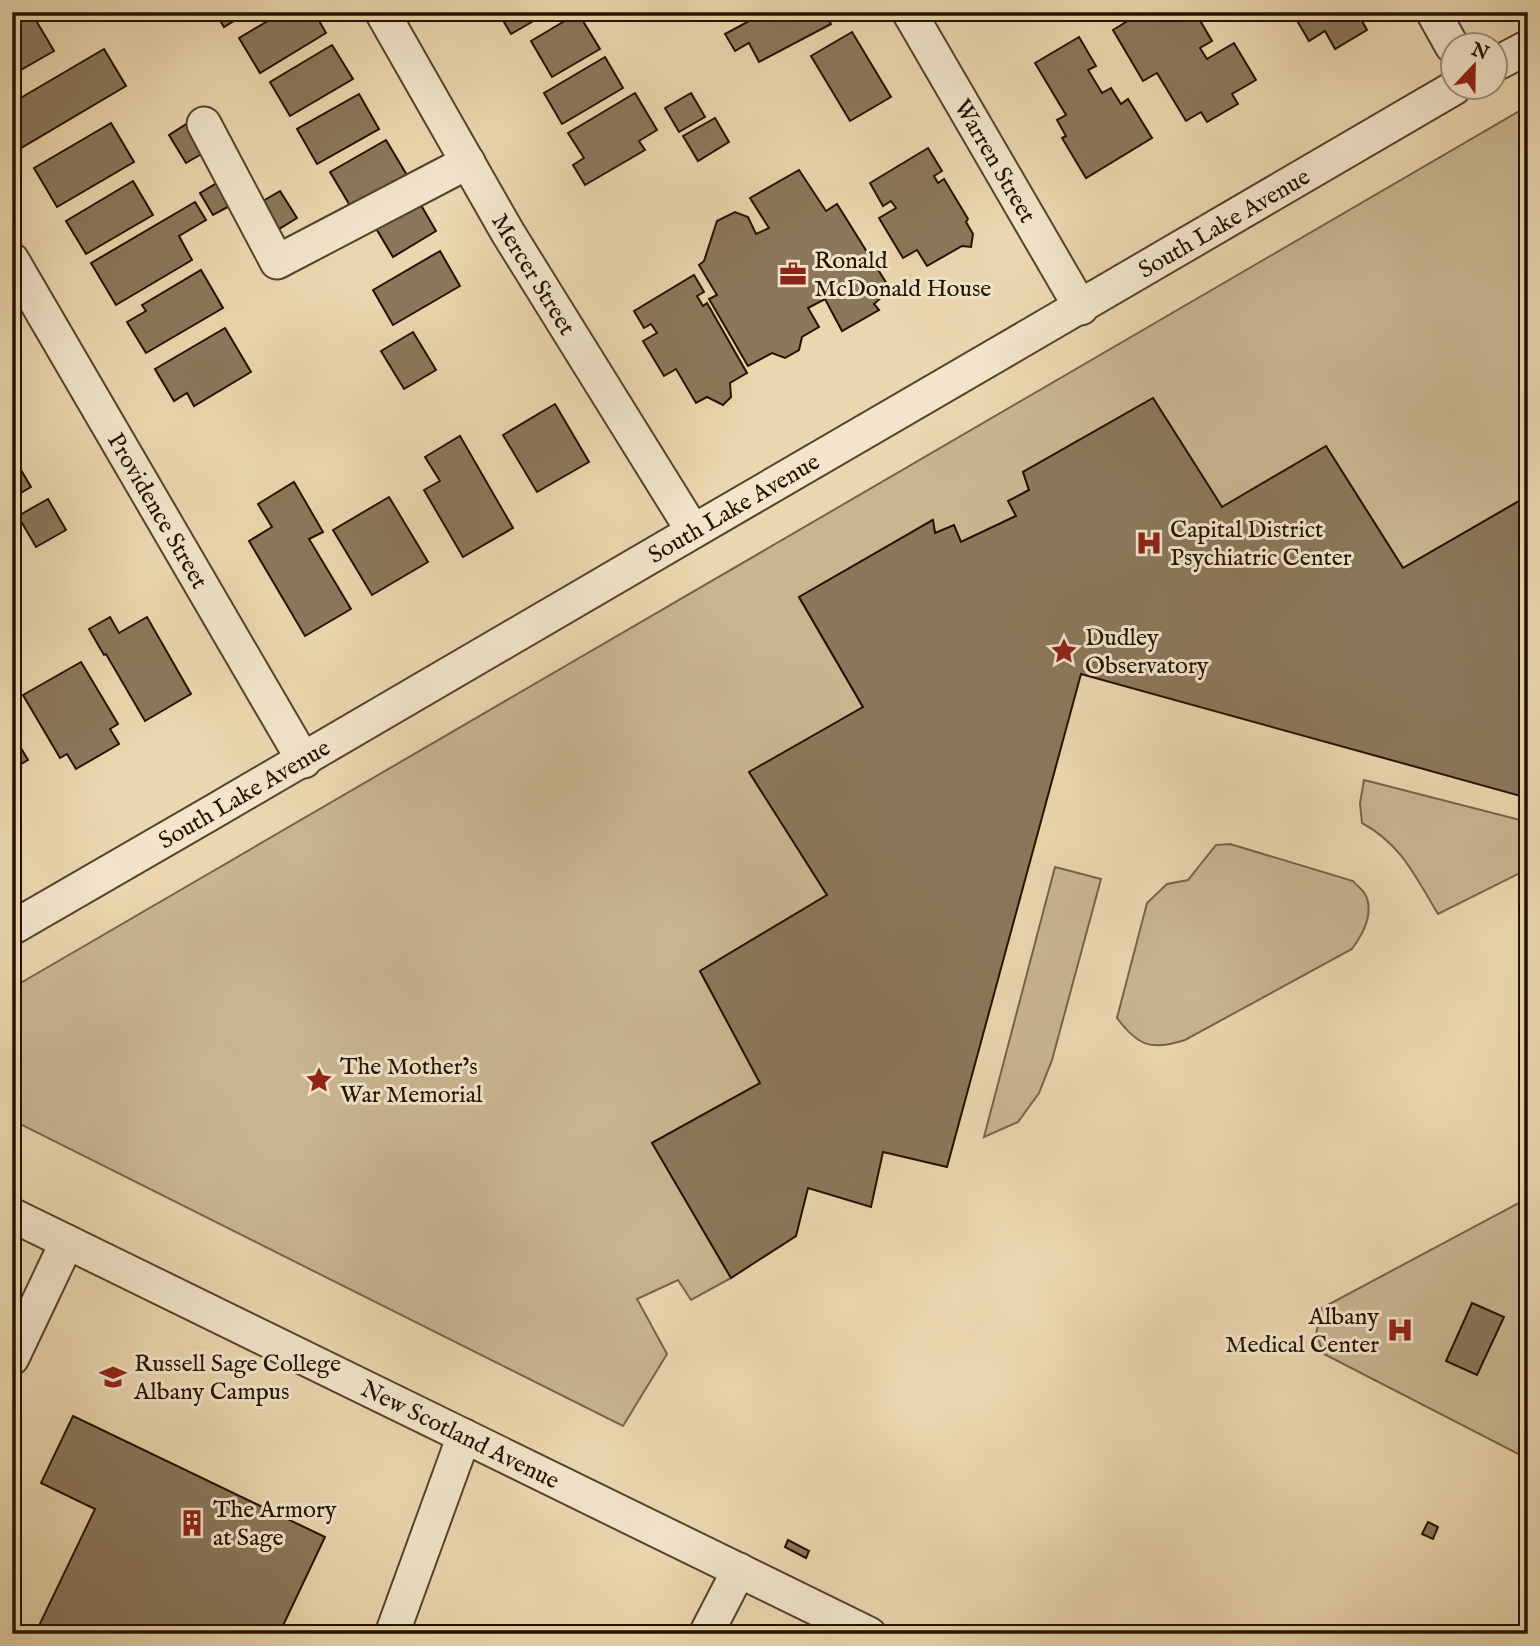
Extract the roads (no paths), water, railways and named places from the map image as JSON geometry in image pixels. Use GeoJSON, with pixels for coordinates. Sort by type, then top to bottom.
{"type":"FeatureCollection","features":[{"type":"Feature","properties":{"kind":"street","name":"Mercer Street"},"geometry":{"type":"LineString","coordinates":[[382,12],[515,244],[694,531]]}},
{"type":"Feature","properties":{"kind":"street","name":"Warren Street"},"geometry":{"type":"LineString","coordinates":[[909,12],[1081,308]]}},
{"type":"Feature","properties":{"kind":"street"},"geometry":{"type":"LineString","coordinates":[[1433,12],[1444,32]]}},
{"type":"Feature","properties":{"kind":"street"},"geometry":{"type":"LineString","coordinates":[[1508,58],[1528,47]]}},
{"type":"Feature","properties":{"kind":"street","name":"South Lake Avenue"},"geometry":{"type":"LineString","coordinates":[[12,928],[304,761],[1438,97]]}},
{"type":"Feature","properties":{"kind":"street"},"geometry":{"type":"LineString","coordinates":[[204,124],[277,262],[468,162]]}},
{"type":"Feature","properties":{"kind":"street","name":"Providence Street"},"geometry":{"type":"LineString","coordinates":[[12,260],[304,761]]}},
{"type":"Feature","properties":{"kind":"street","name":"New Scotland Avenue"},"geometry":{"type":"LineString","coordinates":[[12,1215],[869,1634]]}},
{"type":"Feature","properties":{"kind":"street"},"geometry":{"type":"LineString","coordinates":[[12,1358],[68,1242]]}},
{"type":"Feature","properties":{"kind":"street"},"geometry":{"type":"LineString","coordinates":[[392,1634],[464,1436]]}},
{"type":"Feature","properties":{"kind":"street"},"geometry":{"type":"LineString","coordinates":[[706,1634],[739,1570]]}},
{"type":"Feature","properties":{"kind":"place","name":"Ronald McDonald House"},"geometry":{"type":"Point","coordinates":[793,274]}},
{"type":"Feature","properties":{"kind":"place","name":"Capital District Psychiatric Center"},"geometry":{"type":"Point","coordinates":[1149,543]}},
{"type":"Feature","properties":{"kind":"place","name":"Dudley Observatory"},"geometry":{"type":"Point","coordinates":[1064,651]}},
{"type":"Feature","properties":{"kind":"place","name":"The Mother’s War Memorial"},"geometry":{"type":"Point","coordinates":[319,1080]}},
{"type":"Feature","properties":{"kind":"place","name":"Albany Medical Center"},"geometry":{"type":"Point","coordinates":[1400,1330]}},
{"type":"Feature","properties":{"kind":"place","name":"Russell Sage College Albany Campus"},"geometry":{"type":"Point","coordinates":[113,1377]}},
{"type":"Feature","properties":{"kind":"place","name":"The Armory at Sage"},"geometry":{"type":"Point","coordinates":[192,1523]}}]}
